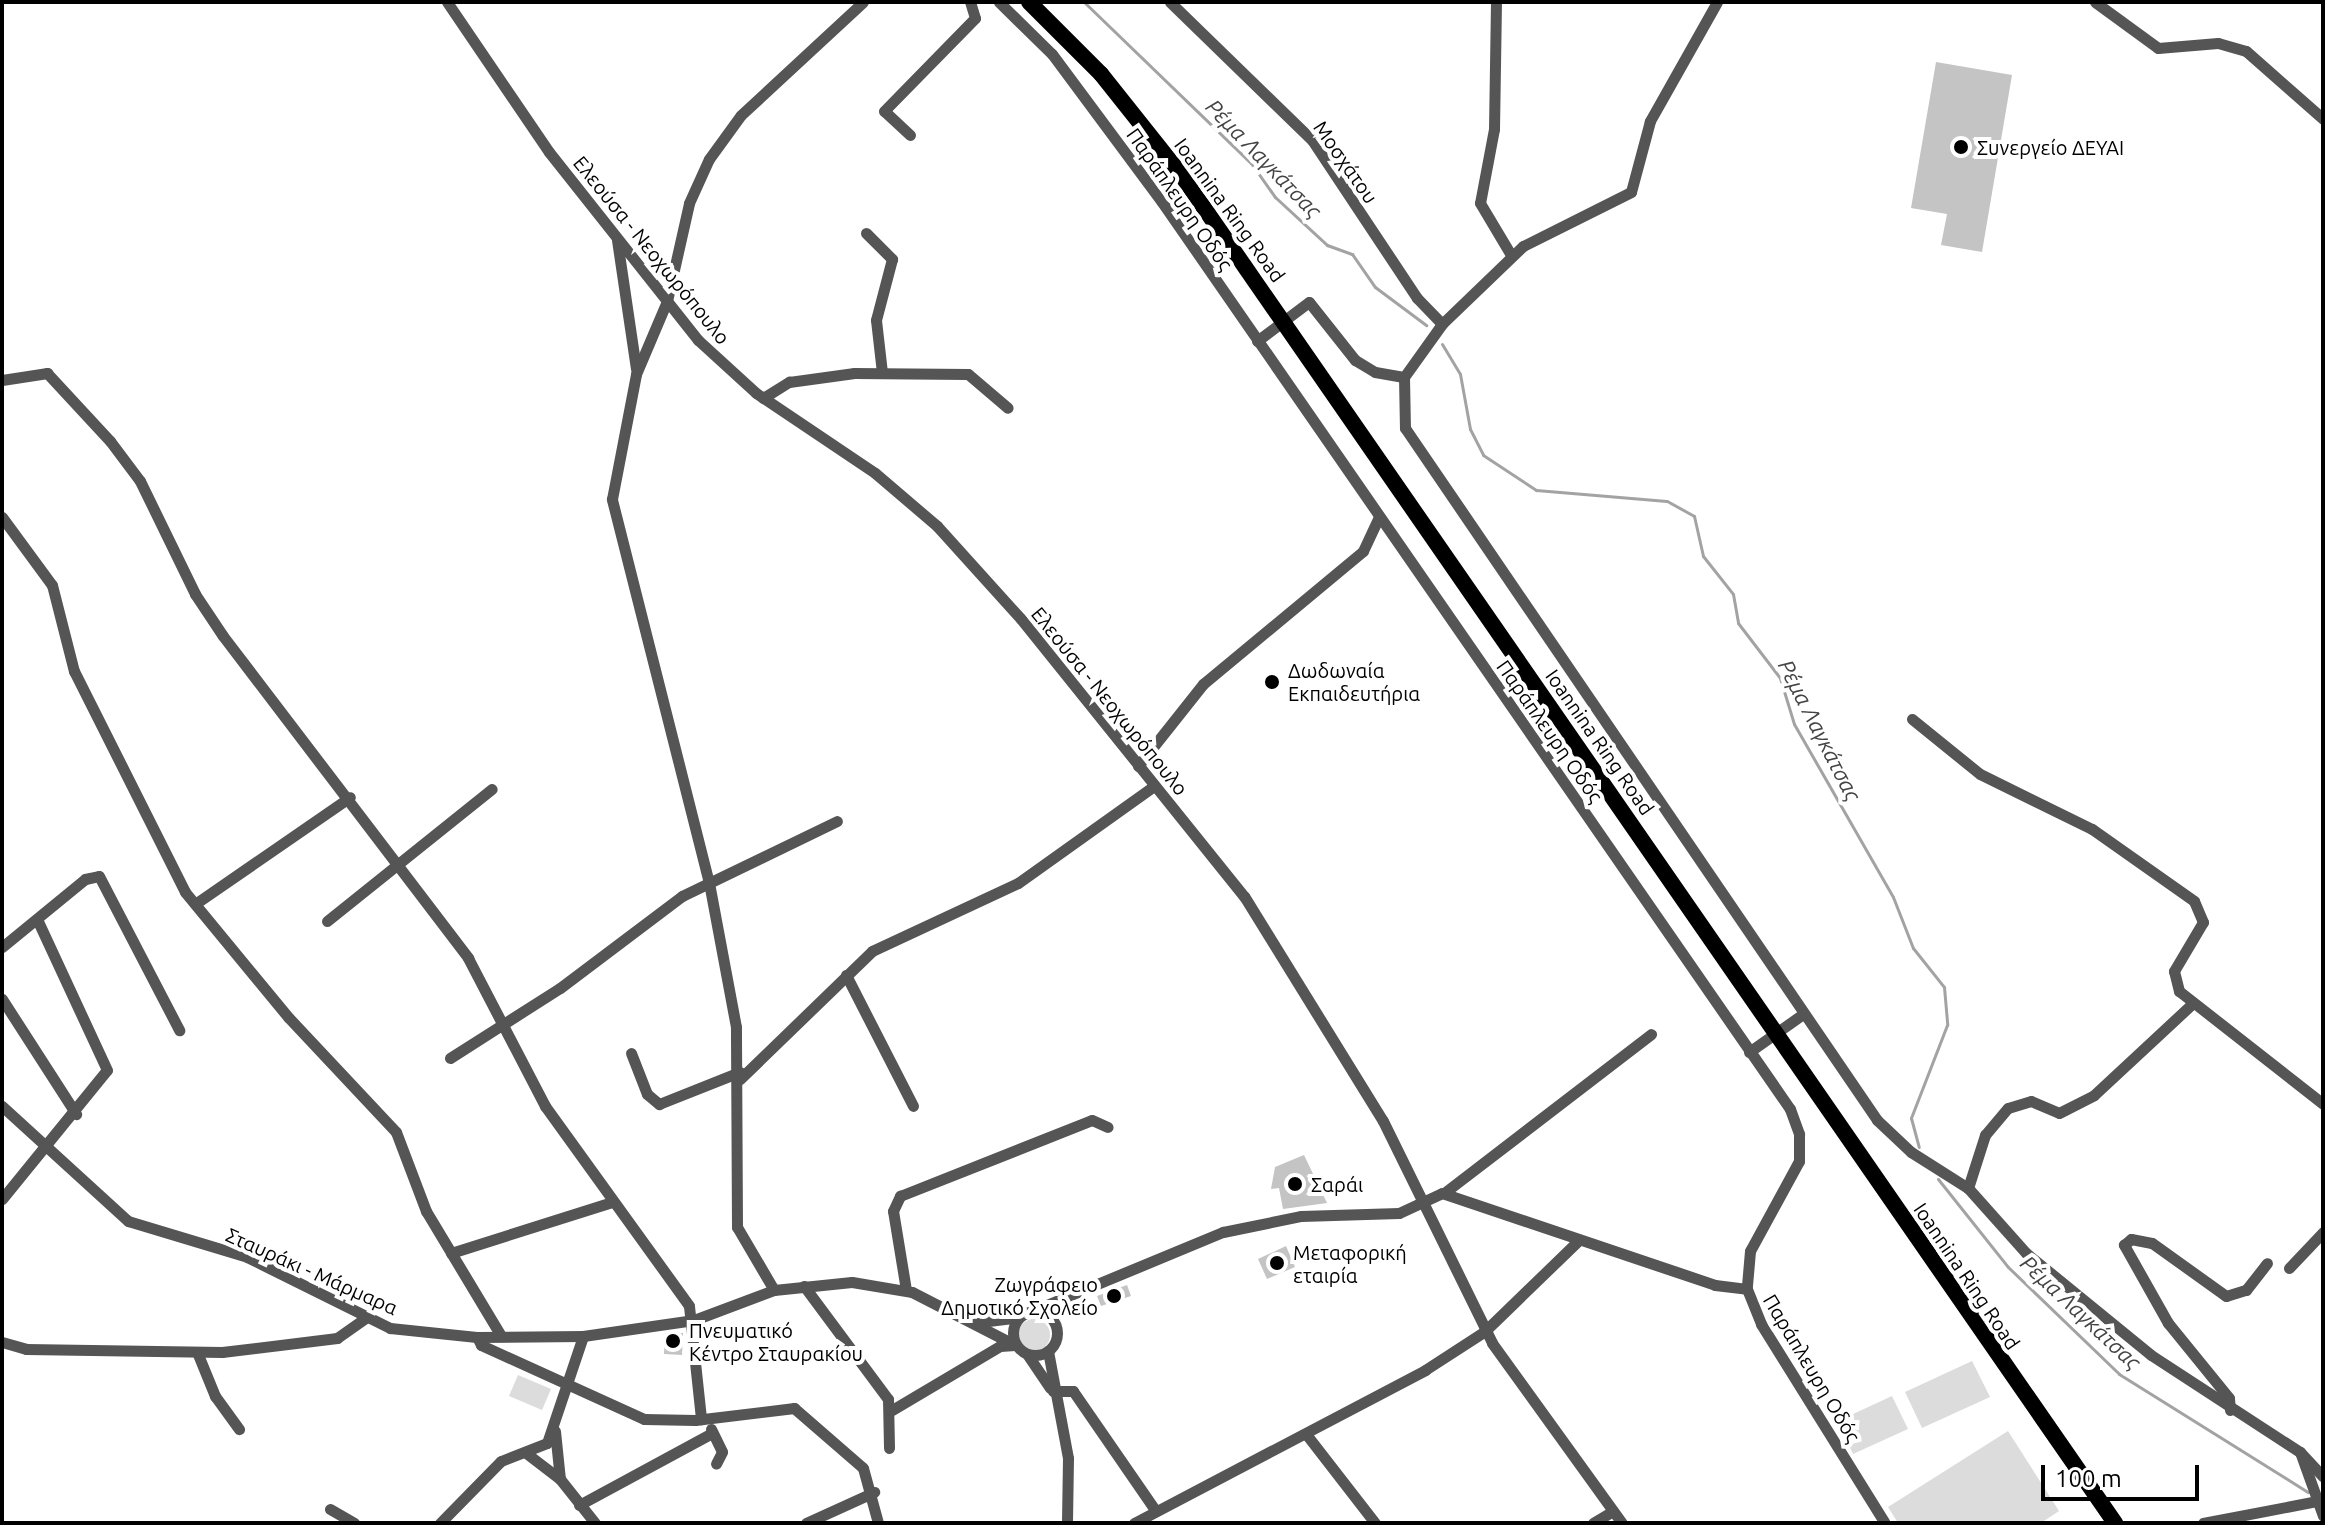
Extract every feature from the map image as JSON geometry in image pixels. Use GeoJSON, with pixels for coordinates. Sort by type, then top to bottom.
{"type":"FeatureCollection","features":[{"type":"Feature","properties":{"kind":"highway","name":"Ioannina Ring Road"},"geometry":{"type":"LineString","coordinates":[[1029,2],[1152,136],[1290,328],[2115,1523]]}},
{"type":"Feature","properties":{"kind":"highway"},"geometry":{"type":"LineString","coordinates":[[2100,1502],[2103,1523]]}},
{"type":"Feature","properties":{"kind":"street","name":"Ελεούσα - Νεοχωρόπουλο"},"geometry":{"type":"LineString","coordinates":[[447,2],[617,240],[709,351],[763,398],[875,473],[937,526],[1154,786],[1281,951],[1383,1121],[1485,1331],[1622,1523]]}},
{"type":"Feature","properties":{"kind":"street"},"geometry":{"type":"LineString","coordinates":[[774,1290],[735,1216],[740,1076],[709,883],[654,654],[613,518],[614,474],[636,374],[667,301],[689,203],[709,159],[741,115],[863,2]]}},
{"type":"Feature","properties":{"kind":"street"},"geometry":{"type":"LineString","coordinates":[[910,135],[884,111],[975,18],[970,2]]}},
{"type":"Feature","properties":{"kind":"street","name":"Παράπλευρη Οδός"},"geometry":{"type":"LineString","coordinates":[[999,2],[1065,71],[1257,341],[1790,1109],[1800,1151],[1792,1179],[1750,1251],[1747,1289],[1758,1318],[1885,1523]]}},
{"type":"Feature","properties":{"kind":"street","name":"Μοσχάτου"},"geometry":{"type":"LineString","coordinates":[[1170,2],[1312,140],[1417,298],[1442,324]]}},
{"type":"Feature","properties":{"kind":"street"},"geometry":{"type":"LineString","coordinates":[[1496,2],[1494,129],[1480,203],[1511,255]]}},
{"type":"Feature","properties":{"kind":"street"},"geometry":{"type":"LineString","coordinates":[[1717,2],[1650,121],[1631,192],[1511,255],[1442,324],[1404,377],[1402,418],[1421,459],[1877,1120],[1911,1152],[1968,1188],[2026,1253],[2171,1371],[2300,1452],[2323,1477]]}},
{"type":"Feature","properties":{"kind":"street"},"geometry":{"type":"LineString","coordinates":[[2095,2],[2158,48],[2218,43],[2241,48],[2323,119]]}},
{"type":"Feature","properties":{"kind":"street"},"geometry":{"type":"LineString","coordinates":[[866,233],[892,259],[876,320],[882,373]]}},
{"type":"Feature","properties":{"kind":"street"},"geometry":{"type":"LineString","coordinates":[[617,240],[636,374]]}},
{"type":"Feature","properties":{"kind":"street"},"geometry":{"type":"LineString","coordinates":[[1257,341],[1309,302],[1355,360],[1375,372],[1404,377]]}},
{"type":"Feature","properties":{"kind":"street"},"geometry":{"type":"LineString","coordinates":[[2,380],[47,373],[110,441],[155,506],[202,604],[400,862],[468,958],[545,1106],[694,1320],[705,1418],[722,1452],[716,1464]]}},
{"type":"Feature","properties":{"kind":"street"},"geometry":{"type":"LineString","coordinates":[[763,398],[789,382],[882,373],[972,374],[1008,408]]}},
{"type":"Feature","properties":{"kind":"street"},"geometry":{"type":"LineString","coordinates":[[1138,766],[1203,684],[1363,551],[1379,516]]}},
{"type":"Feature","properties":{"kind":"street"},"geometry":{"type":"LineString","coordinates":[[2,517],[48,576],[74,671],[195,904],[396,1132],[422,1203],[501,1336]]}},
{"type":"Feature","properties":{"kind":"street"},"geometry":{"type":"LineString","coordinates":[[1912,719],[1980,774],[2092,829],[2198,905],[2203,925],[2174,975],[2192,1004],[2323,1104]]}},
{"type":"Feature","properties":{"kind":"street"},"geometry":{"type":"LineString","coordinates":[[631,1053],[647,1094],[659,1104],[740,1076],[872,951],[1018,883],[1154,786]]}},
{"type":"Feature","properties":{"kind":"street"},"geometry":{"type":"LineString","coordinates":[[327,921],[492,789]]}},
{"type":"Feature","properties":{"kind":"street"},"geometry":{"type":"LineString","coordinates":[[195,904],[350,797]]}},
{"type":"Feature","properties":{"kind":"street"},"geometry":{"type":"LineString","coordinates":[[450,1058],[502,1026],[671,904],[837,821]]}},
{"type":"Feature","properties":{"kind":"street"},"geometry":{"type":"LineString","coordinates":[[2,947],[85,879],[101,877],[179,1030]]}},
{"type":"Feature","properties":{"kind":"street"},"geometry":{"type":"LineString","coordinates":[[2,1199],[105,1076],[106,1057],[37,919]]}},
{"type":"Feature","properties":{"kind":"street"},"geometry":{"type":"LineString","coordinates":[[846,975],[913,1106]]}},
{"type":"Feature","properties":{"kind":"street"},"geometry":{"type":"LineString","coordinates":[[2,999],[76,1114]]}},
{"type":"Feature","properties":{"kind":"street"},"geometry":{"type":"LineString","coordinates":[[1968,1188],[1985,1135],[2008,1108],[2031,1101],[2059,1113],[2094,1095],[2192,1004]]}},
{"type":"Feature","properties":{"kind":"street"},"geometry":{"type":"LineString","coordinates":[[1749,1052],[1803,1014]]}},
{"type":"Feature","properties":{"kind":"street"},"geometry":{"type":"LineString","coordinates":[[976,1321],[1019,1317],[1160,1254],[1250,1225],[1320,1214],[1399,1213],[1421,1204],[1444,1193],[1651,1034]]}},
{"type":"Feature","properties":{"kind":"street","name":"Σταυράκι - Μάρμαρα"},"geometry":{"type":"LineString","coordinates":[[2,1106],[128,1221],[260,1263],[364,1319],[404,1330],[477,1337],[583,1336],[694,1320],[774,1290],[865,1283],[906,1290],[976,1321],[1015,1345]]}},
{"type":"Feature","properties":{"kind":"street"},"geometry":{"type":"LineString","coordinates":[[906,1290],[893,1211],[900,1196],[1092,1120],[1108,1127]]}},
{"type":"Feature","properties":{"kind":"street"},"geometry":{"type":"LineString","coordinates":[[1444,1193],[1715,1285],[1747,1289]]}},
{"type":"Feature","properties":{"kind":"street"},"geometry":{"type":"LineString","coordinates":[[451,1253],[612,1202]]}},
{"type":"Feature","properties":{"kind":"street"},"geometry":{"type":"LineString","coordinates":[[2289,1268],[2323,1232]]}},
{"type":"Feature","properties":{"kind":"street"},"geometry":{"type":"LineString","coordinates":[[1134,1523],[1306,1434],[1485,1331],[1578,1241]]}},
{"type":"Feature","properties":{"kind":"street"},"geometry":{"type":"LineString","coordinates":[[2230,1410],[2229,1398],[2141,1282],[2125,1242],[2154,1244],[2226,1296],[2246,1290],[2267,1263]]}},
{"type":"Feature","properties":{"kind":"street"},"geometry":{"type":"LineString","coordinates":[[804,1286],[892,1410],[889,1448]]}},
{"type":"Feature","properties":{"kind":"street"},"geometry":{"type":"LineString","coordinates":[[1067,1523],[1067,1447],[1053,1391],[1048,1351],[1056,1324],[1072,1295]]}},
{"type":"Feature","properties":{"kind":"street"},"geometry":{"type":"LineString","coordinates":[[1032,1311],[1056,1324]]}},
{"type":"Feature","properties":{"kind":"street"},"geometry":{"type":"LineString","coordinates":[[1015,1345],[1012,1330],[1019,1317]]}},
{"type":"Feature","properties":{"kind":"street"},"geometry":{"type":"LineString","coordinates":[[2,1342],[26,1349],[197,1352],[337,1338],[364,1319]]}},
{"type":"Feature","properties":{"kind":"street"},"geometry":{"type":"LineString","coordinates":[[440,1523],[499,1463],[545,1445],[555,1427],[583,1336]]}},
{"type":"Feature","properties":{"kind":"street"},"geometry":{"type":"LineString","coordinates":[[477,1337],[481,1345],[571,1381],[630,1415],[705,1418],[794,1408],[842,1444],[874,1492],[878,1523]]}},
{"type":"Feature","properties":{"kind":"street"},"geometry":{"type":"LineString","coordinates":[[892,1410],[1000,1346],[1015,1345],[1027,1354],[1053,1391]]}},
{"type":"Feature","properties":{"kind":"street"},"geometry":{"type":"LineString","coordinates":[[1027,1354],[1048,1351]]}},
{"type":"Feature","properties":{"kind":"street"},"geometry":{"type":"LineString","coordinates":[[197,1352],[239,1429]]}},
{"type":"Feature","properties":{"kind":"street"},"geometry":{"type":"LineString","coordinates":[[1053,1391],[1073,1391],[1155,1510]]}},
{"type":"Feature","properties":{"kind":"street"},"geometry":{"type":"LineString","coordinates":[[555,1427],[560,1479]]}},
{"type":"Feature","properties":{"kind":"street"},"geometry":{"type":"LineString","coordinates":[[579,1505],[712,1433]]}},
{"type":"Feature","properties":{"kind":"street"},"geometry":{"type":"LineString","coordinates":[[1306,1434],[1375,1523]]}},
{"type":"Feature","properties":{"kind":"street"},"geometry":{"type":"LineString","coordinates":[[2300,1452],[2320,1500],[2323,1516]]}},
{"type":"Feature","properties":{"kind":"street"},"geometry":{"type":"LineString","coordinates":[[526,1453],[560,1479],[595,1523]]}},
{"type":"Feature","properties":{"kind":"street"},"geometry":{"type":"LineString","coordinates":[[806,1523],[874,1492]]}},
{"type":"Feature","properties":{"kind":"street"},"geometry":{"type":"LineString","coordinates":[[2203,1523],[2320,1500]]}},
{"type":"Feature","properties":{"kind":"street"},"geometry":{"type":"LineString","coordinates":[[330,1509],[354,1523]]}},
{"type":"Feature","properties":{"kind":"street"},"geometry":{"type":"LineString","coordinates":[[1593,1523],[1613,1511]]}},
{"type":"Feature","properties":{"kind":"shaded area"},"geometry":{"type":"Polygon","coordinates":[[[1034,1319],[1045,1324],[1050,1335],[1045,1346],[1034,1351],[1023,1346],[1018,1335],[1023,1324],[1034,1319]]]}},
{"type":"Feature","properties":{"kind":"shaded area"},"geometry":{"type":"Polygon","coordinates":[[[1972,1361],[1990,1397],[1922,1428],[1905,1392],[1972,1361]]]}},
{"type":"Feature","properties":{"kind":"shaded area"},"geometry":{"type":"Polygon","coordinates":[[[518,1375],[551,1389],[542,1410],[509,1396],[518,1375]]]}},
{"type":"Feature","properties":{"kind":"shaded area"},"geometry":{"type":"Polygon","coordinates":[[[1892,1396],[1908,1429],[1853,1454],[1838,1421],[1892,1396]]]}},
{"type":"Feature","properties":{"kind":"shaded area"},"geometry":{"type":"Polygon","coordinates":[[[2008,1431],[2059,1511],[2041,1523],[1898,1523],[1888,1507],[2008,1431]]]}},
{"type":"Feature","properties":{"kind":"building","name":"Συνεργείο ΔΕΥΑΙ"},"geometry":{"type":"Polygon","coordinates":[[[1936,62],[2012,75],[1982,252],[1941,245],[1947,214],[1911,208],[1936,62]]]}},
{"type":"Feature","properties":{"kind":"building","name":"Σαράι"},"geometry":{"type":"Polygon","coordinates":[[[1304,1155],[1327,1203],[1283,1209],[1279,1188],[1271,1189],[1275,1167],[1304,1155]]]}},
{"type":"Feature","properties":{"kind":"building","name":"Μεταφορική εταιρία"},"geometry":{"type":"Polygon","coordinates":[[[1286,1246],[1295,1267],[1267,1279],[1258,1259],[1286,1246]]]}},
{"type":"Feature","properties":{"kind":"building","name":"Ζωγράφειο Δημοτικό Σχολείο"},"geometry":{"type":"Polygon","coordinates":[[[1127,1285],[1131,1296],[1101,1306],[1097,1296],[1127,1285]]]}},
{"type":"Feature","properties":{"kind":"building","name":"Πνευματικό Κέντρο Σταυρακίου"},"geometry":{"type":"Polygon","coordinates":[[[665,1333],[683,1333],[682,1355],[664,1354],[665,1333]]]}},
{"type":"Feature","properties":{"kind":"waterway","name":"Ρέμα Λαγκάτσας"},"geometry":{"type":"LineString","coordinates":[[1084,2],[1251,163],[1275,197],[1327,245],[1352,254],[1375,287],[1426,325]]}},
{"type":"Feature","properties":{"kind":"waterway","name":"Ρέμα Λαγκάτσας"},"geometry":{"type":"LineString","coordinates":[[1442,344],[1460,374],[1470,429],[1483,455],[1536,490],[1667,501],[1694,516],[1703,556],[1733,594],[1738,623],[1780,678],[1794,724],[1893,897],[1913,948],[1944,987],[1947,1025],[1911,1118],[1919,1147]]}},
{"type":"Feature","properties":{"kind":"waterway","name":"Ρέμα Λαγκάτσας"},"geometry":{"type":"LineString","coordinates":[[1938,1179],[2008,1267],[2119,1374],[2308,1492]]}},
{"type":"Feature","properties":{"kind":"place","name":"Συνεργείο ΔΕΥΑΙ"},"geometry":{"type":"Point","coordinates":[1961,147]}},
{"type":"Feature","properties":{"kind":"place","name":"Δωδωναία Εκπαιδευτήρια"},"geometry":{"type":"Point","coordinates":[1272,682]}},
{"type":"Feature","properties":{"kind":"place","name":"Σαράι"},"geometry":{"type":"Point","coordinates":[1295,1184]}},
{"type":"Feature","properties":{"kind":"place","name":"Μεταφορική εταιρία"},"geometry":{"type":"Point","coordinates":[1277,1263]}},
{"type":"Feature","properties":{"kind":"place","name":"Ζωγράφειο Δημοτικό Σχολείο"},"geometry":{"type":"Point","coordinates":[1114,1296]}},
{"type":"Feature","properties":{"kind":"place","name":"Πνευματικό Κέντρο Σταυρακίου"},"geometry":{"type":"Point","coordinates":[673,1341]}}]}
